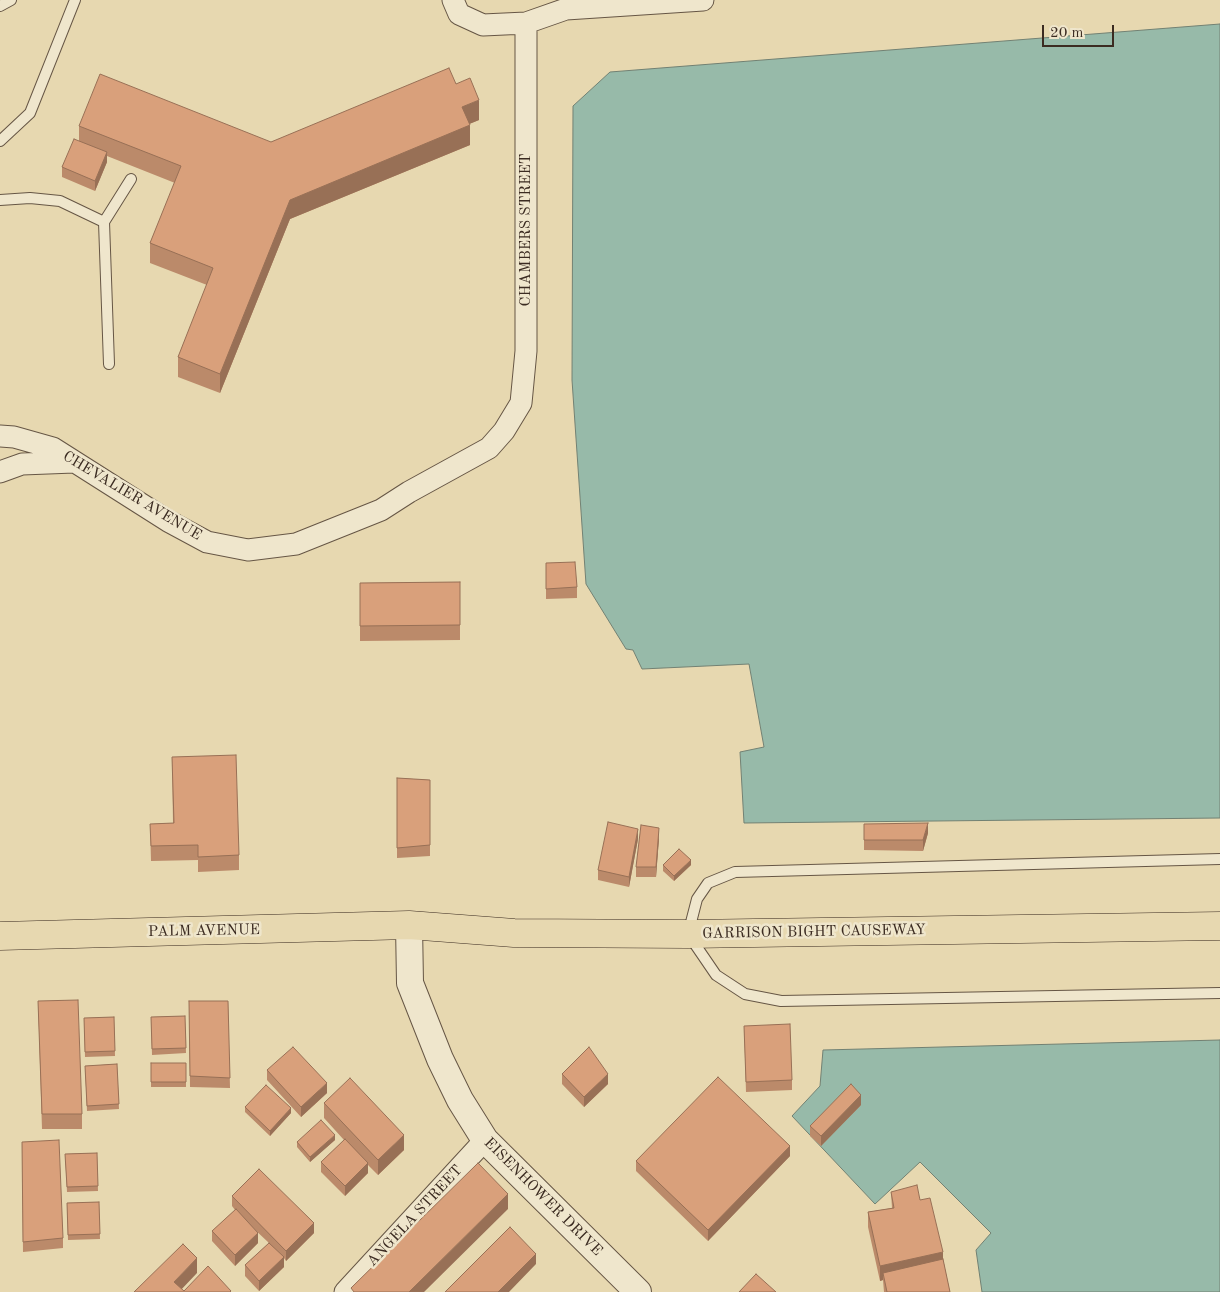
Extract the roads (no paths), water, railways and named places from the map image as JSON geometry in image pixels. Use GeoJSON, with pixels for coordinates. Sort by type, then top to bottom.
{"type":"FeatureCollection","features":[{"type":"Feature","properties":{"kind":"main road","name":"GARRISON BIGHT CAUSEWAY"},"geometry":{"type":"LineString","coordinates":[[409,926],[514,933],[688,934],[1220,926]]}},
{"type":"Feature","properties":{"kind":"main road","name":"PALM AVENUE"},"geometry":{"type":"LineString","coordinates":[[0,936],[409,926]]}},
{"type":"Feature","properties":{"kind":"street"},"geometry":{"type":"LineString","coordinates":[[452,0],[459,14],[483,25],[526,24],[574,4],[703,0]]}},
{"type":"Feature","properties":{"kind":"street","name":"CHAMBERS STREET"},"geometry":{"type":"LineString","coordinates":[[504,431],[521,403],[526,351],[526,24]]}},
{"type":"Feature","properties":{"kind":"street","name":"CHEVALIER AVENUE"},"geometry":{"type":"LineString","coordinates":[[0,436],[14,437],[53,448],[168,520],[207,542],[248,550],[296,544],[381,510],[409,492],[489,448],[504,431]]}},
{"type":"Feature","properties":{"kind":"street"},"geometry":{"type":"LineString","coordinates":[[0,472],[22,464],[74,462]]}},
{"type":"Feature","properties":{"kind":"street","name":"EISENHOWER DRIVE"},"geometry":{"type":"LineString","coordinates":[[409,926],[410,983],[440,1060],[460,1100],[484,1140],[630,1289]]}},
{"type":"Feature","properties":{"kind":"street","name":"ANGELA STREET"},"geometry":{"type":"LineString","coordinates":[[345,1292],[484,1140]]}},
{"type":"Feature","properties":{"kind":"lane"},"geometry":{"type":"LineString","coordinates":[[0,6],[11,0]]}},
{"type":"Feature","properties":{"kind":"lane"},"geometry":{"type":"LineString","coordinates":[[0,141],[30,113],[75,0]]}},
{"type":"Feature","properties":{"kind":"lane"},"geometry":{"type":"LineString","coordinates":[[109,364],[104,222],[131,179]]}},
{"type":"Feature","properties":{"kind":"lane"},"geometry":{"type":"LineString","coordinates":[[0,200],[30,198],[60,201],[104,222]]}},
{"type":"Feature","properties":{"kind":"lane"},"geometry":{"type":"LineString","coordinates":[[1220,859],[735,872],[708,883],[697,899],[688,934],[716,975],[744,994],[780,1001],[1220,993]]}}]}
